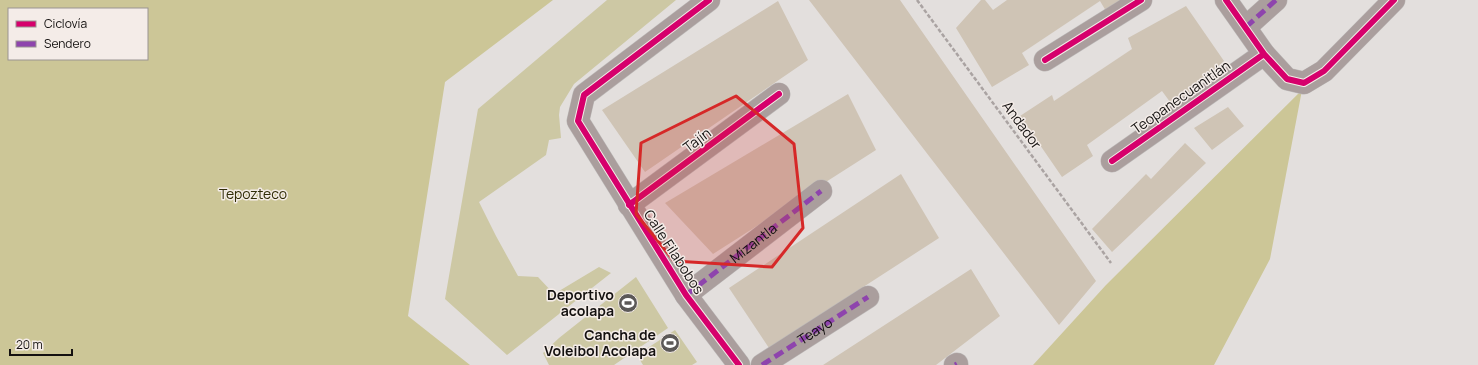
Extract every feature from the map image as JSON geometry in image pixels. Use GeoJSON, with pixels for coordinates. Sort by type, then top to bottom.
{"type":"FeatureCollection","features":[{"type":"Feature","properties":{"kind":"street","name":"Calle Filabobos"},"geometry":{"type":"LineString","coordinates":[[709,0],[584,94],[578,121],[686,295],[739,365]]}},
{"type":"Feature","properties":{"kind":"street"},"geometry":{"type":"LineString","coordinates":[[1045,60],[1142,0]]}},
{"type":"Feature","properties":{"kind":"street"},"geometry":{"type":"LineString","coordinates":[[1226,0],[1264,54],[1287,79],[1304,83],[1324,72],[1394,0]]}},
{"type":"Feature","properties":{"kind":"street"},"geometry":{"type":"LineString","coordinates":[[1246,27],[1276,0]]}},
{"type":"Feature","properties":{"kind":"street","name":"Teopanecuanitlán"},"geometry":{"type":"LineString","coordinates":[[1112,160],[1264,54]]}},
{"type":"Feature","properties":{"kind":"street","name":"Tajín"},"geometry":{"type":"LineString","coordinates":[[630,205],[779,94]]}},
{"type":"Feature","properties":{"kind":"street","name":"Mizantla"},"geometry":{"type":"LineString","coordinates":[[686,295],[821,191]]}},
{"type":"Feature","properties":{"kind":"street","name":"Teayo"},"geometry":{"type":"LineString","coordinates":[[762,365],[868,297]]}},
{"type":"Feature","properties":{"kind":"highlighted area"},"geometry":{"type":"Polygon","coordinates":[[[736,96],[794,144],[803,228],[772,267],[674,261],[636,214],[641,143],[736,96]]]}},
{"type":"Feature","properties":{"kind":"shaded area"},"geometry":{"type":"Polygon","coordinates":[[[607,0],[676,0],[574,84],[560,107],[559,115],[561,138],[549,140],[546,155],[479,202],[518,276],[538,277],[554,294],[599,267],[611,273],[507,355],[445,299],[478,109],[607,0]]]}},
{"type":"Feature","properties":{"kind":"shaded area","name":"Deportivo acolapa"},"geometry":{"type":"Polygon","coordinates":[[[636,277],[668,328],[614,365],[549,365],[543,353],[559,338],[636,277]]]}},
{"type":"Feature","properties":{"kind":"shaded area","name":"Cancha de Voleibol Acolapa"},"geometry":{"type":"Polygon","coordinates":[[[675,330],[697,362],[692,365],[643,365],[637,355],[675,330]]]}},
{"type":"Feature","properties":{"kind":"green space","name":"Tepozteco"},"geometry":{"type":"Polygon","coordinates":[[[0,0],[553,0],[445,82],[408,316],[470,365],[0,365],[0,0]]]}},
{"type":"Feature","properties":{"kind":"green space"},"geometry":{"type":"Polygon","coordinates":[[[1302,90],[1270,259],[1214,365],[1033,365],[1106,285],[1302,90]]]}},
{"type":"Feature","properties":{"kind":"building"},"geometry":{"type":"Polygon","coordinates":[[[809,0],[900,0],[1096,281],[1059,325],[809,0]]]}},
{"type":"Feature","properties":{"kind":"building"},"geometry":{"type":"Polygon","coordinates":[[[981,0],[985,0],[993,10],[1007,0],[1121,0],[1106,11],[1100,1],[1022,53],[1029,65],[992,87],[956,28],[981,0]]]}},
{"type":"Feature","properties":{"kind":"building"},"geometry":{"type":"Polygon","coordinates":[[[778,1],[808,60],[645,172],[602,110],[778,1]]]}},
{"type":"Feature","properties":{"kind":"building"},"geometry":{"type":"Polygon","coordinates":[[[1186,6],[1224,61],[1173,106],[1162,91],[1087,145],[1093,156],[1062,177],[1020,116],[1052,95],[1054,101],[1132,49],[1128,38],[1186,6]]]}},
{"type":"Feature","properties":{"kind":"building"},"geometry":{"type":"Polygon","coordinates":[[[848,94],[876,150],[713,254],[665,203],[848,94]]]}},
{"type":"Feature","properties":{"kind":"building"},"geometry":{"type":"Polygon","coordinates":[[[1228,107],[1244,126],[1212,150],[1194,128],[1228,107]]]}},
{"type":"Feature","properties":{"kind":"building"},"geometry":{"type":"Polygon","coordinates":[[[1185,143],[1206,163],[1112,252],[1092,229],[1146,174],[1151,179],[1185,143]]]}},
{"type":"Feature","properties":{"kind":"building"},"geometry":{"type":"Polygon","coordinates":[[[901,174],[939,238],[769,348],[729,288],[901,174]]]}},
{"type":"Feature","properties":{"kind":"building"},"geometry":{"type":"Polygon","coordinates":[[[971,269],[1000,316],[936,365],[823,365],[971,269]]]}},
{"type":"Feature","properties":{"kind":"marked path"},"geometry":{"type":"LineString","coordinates":[[1246,27],[1276,0]]}},
{"type":"Feature","properties":{"kind":"marked path"},"geometry":{"type":"LineString","coordinates":[[686,295],[821,191]]}},
{"type":"Feature","properties":{"kind":"marked path"},"geometry":{"type":"LineString","coordinates":[[762,365],[868,297]]}},
{"type":"Feature","properties":{"kind":"cycle path"},"geometry":{"type":"LineString","coordinates":[[709,0],[584,95],[578,121],[686,295],[739,365]]}},
{"type":"Feature","properties":{"kind":"cycle path"},"geometry":{"type":"LineString","coordinates":[[1045,60],[1141,0]]}},
{"type":"Feature","properties":{"kind":"cycle path"},"geometry":{"type":"LineString","coordinates":[[1226,0],[1264,54],[1287,79],[1304,83],[1324,71],[1394,0]]}},
{"type":"Feature","properties":{"kind":"cycle path"},"geometry":{"type":"LineString","coordinates":[[1112,161],[1264,54]]}},
{"type":"Feature","properties":{"kind":"cycle path"},"geometry":{"type":"LineString","coordinates":[[629,205],[779,94]]}},
{"type":"Feature","properties":{"kind":"place","name":"Deportivo acolapa"},"geometry":{"type":"Point","coordinates":[628,303]}},
{"type":"Feature","properties":{"kind":"place","name":"Cancha de Voleibol Acolapa"},"geometry":{"type":"Point","coordinates":[670,343]}}]}
